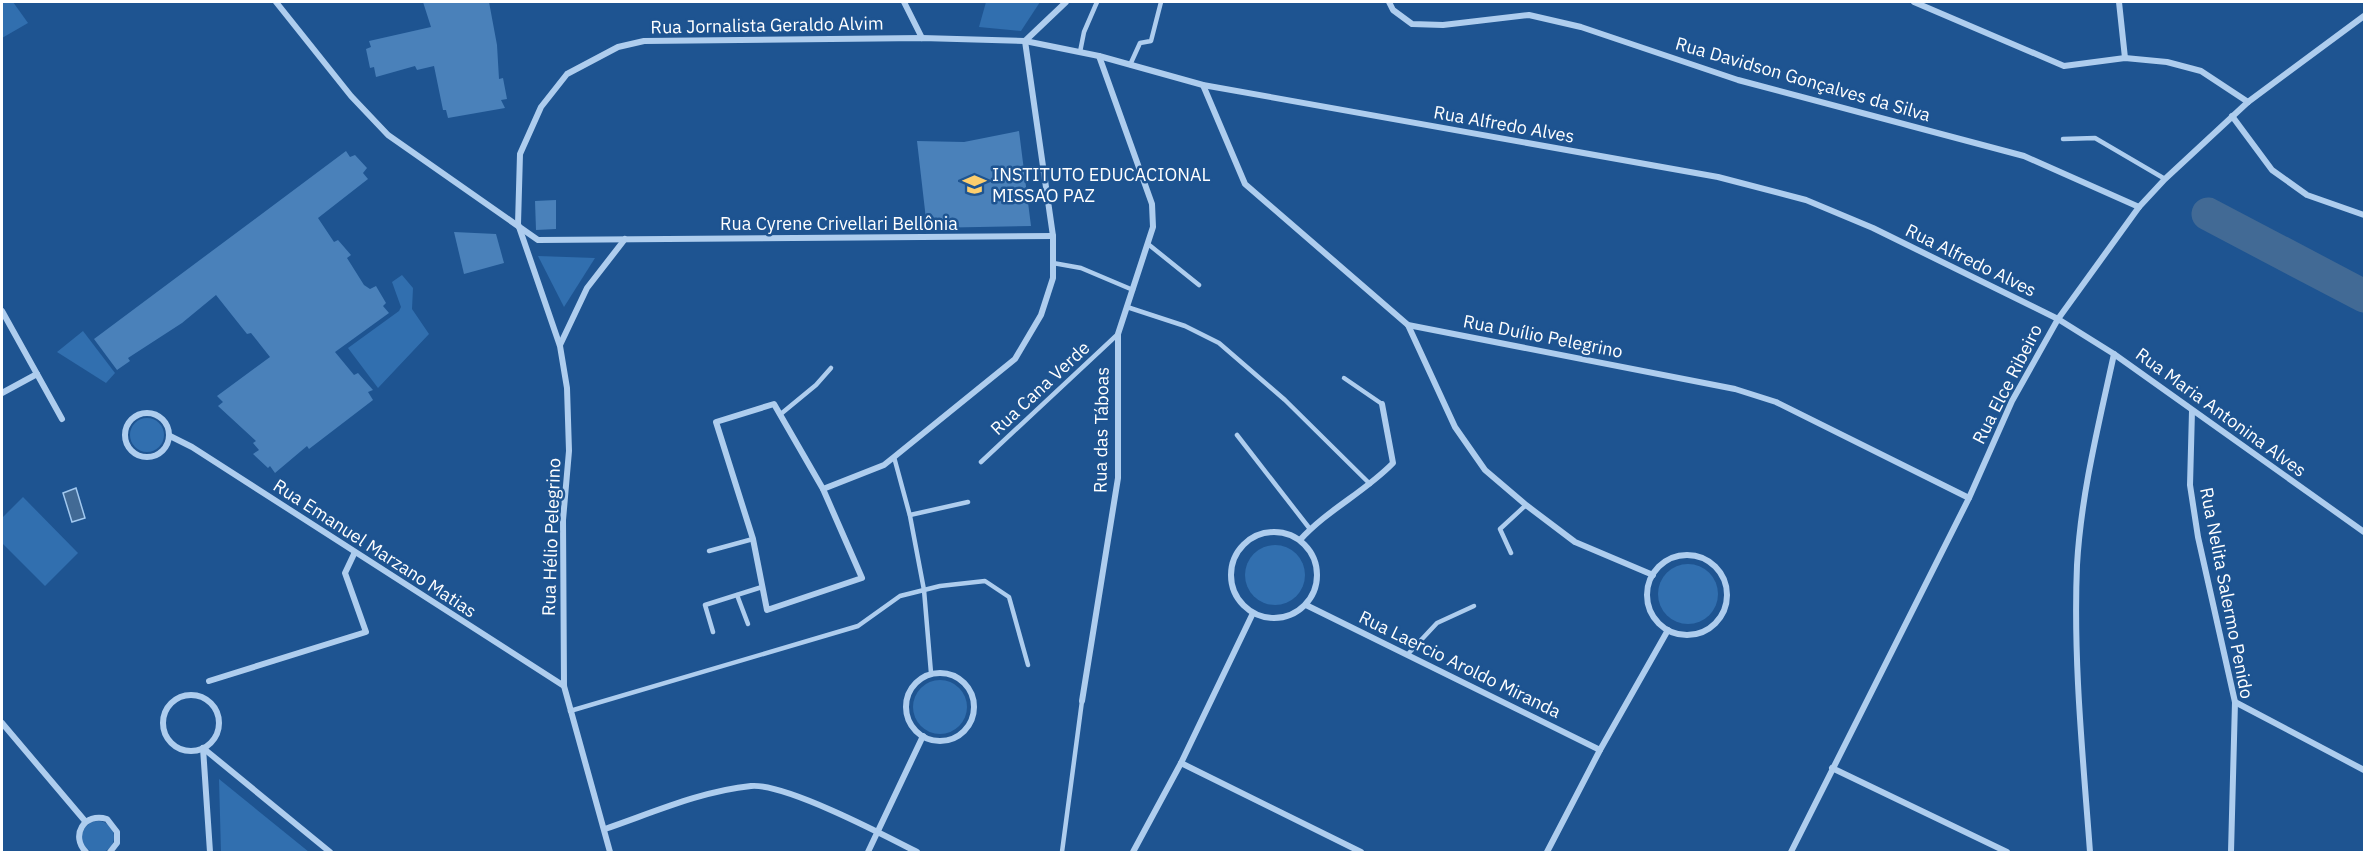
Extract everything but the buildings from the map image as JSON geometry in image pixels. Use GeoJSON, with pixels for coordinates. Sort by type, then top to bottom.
{"type":"FeatureCollection","features":[{"type":"Feature","properties":{"kind":"street","name":"Rua Cyrene Crivellari Bellônia"},"geometry":{"type":"LineString","coordinates":[[276,2],[351,96],[388,135],[538,240],[1053,236]]}},
{"type":"Feature","properties":{"kind":"street"},"geometry":{"type":"LineString","coordinates":[[904,2],[922,38]]}},
{"type":"Feature","properties":{"kind":"street"},"geometry":{"type":"LineString","coordinates":[[823,489],[884,465],[1015,359],[1041,315],[1053,278],[1053,236],[1025,41],[1066,2]]}},
{"type":"Feature","properties":{"kind":"street","name":"Rua Davidson Gonçalves da Silva"},"geometry":{"type":"LineString","coordinates":[[1389,2],[1393,10],[1412,24],[1443,25],[1529,15],[1581,27],[1738,80],[2024,156],[2139,207]]}},
{"type":"Feature","properties":{"kind":"street"},"geometry":{"type":"LineString","coordinates":[[1914,2],[2064,66],[2125,58],[2167,62],[2201,71],[2248,102]]}},
{"type":"Feature","properties":{"kind":"street"},"geometry":{"type":"LineString","coordinates":[[2118,2],[2125,58]]}},
{"type":"Feature","properties":{"kind":"street","name":"Rua Elce Ribeiro"},"geometry":{"type":"LineString","coordinates":[[1791,852],[1970,498],[2012,401],[2058,319],[2139,207],[2165,179],[2248,102],[2364,16]]}},
{"type":"Feature","properties":{"kind":"street","name":"Rua Jornalista Geraldo Alvim"},"geometry":{"type":"LineString","coordinates":[[518,224],[520,154],[541,107],[567,74],[618,47],[644,40],[922,38]]}},
{"type":"Feature","properties":{"kind":"street","name":"Rua Alfredo Alves"},"geometry":{"type":"LineString","coordinates":[[922,38],[1025,41],[1099,56],[1203,85],[1718,177],[1806,200],[1873,228],[2058,319]]}},
{"type":"Feature","properties":{"kind":"street","name":"Rua das Táboas"},"geometry":{"type":"LineString","coordinates":[[1082,701],[1118,478],[1118,334],[1153,227],[1152,204],[1099,56]]}},
{"type":"Feature","properties":{"kind":"street","name":"Rua Duílio Pelegrino"},"geometry":{"type":"LineString","coordinates":[[1203,85],[1245,184],[1408,325],[1735,389],[1776,402],[1970,498]]}},
{"type":"Feature","properties":{"kind":"street"},"geometry":{"type":"LineString","coordinates":[[2232,116],[2272,170],[2307,195],[2364,215]]}},
{"type":"Feature","properties":{"kind":"street","name":"Rua Hélio Pelegrino"},"geometry":{"type":"LineString","coordinates":[[518,224],[560,345],[567,388],[569,451],[563,520],[564,686],[610,852]]}},
{"type":"Feature","properties":{"kind":"street"},"geometry":{"type":"LineString","coordinates":[[560,345],[587,288],[625,239]]}},
{"type":"Feature","properties":{"kind":"street"},"geometry":{"type":"LineString","coordinates":[[2,311],[62,419]]}},
{"type":"Feature","properties":{"kind":"street","name":"Rua Maria Antonina Alves"},"geometry":{"type":"LineString","coordinates":[[2058,319],[2114,354],[2364,532]]}},
{"type":"Feature","properties":{"kind":"street"},"geometry":{"type":"LineString","coordinates":[[1408,325],[1455,427],[1485,470],[1575,542],[1653,575]]}},
{"type":"Feature","properties":{"kind":"street"},"geometry":{"type":"LineString","coordinates":[[2091,852],[2076,651],[2077,563],[2089,468],[2114,354]]}},
{"type":"Feature","properties":{"kind":"street"},"geometry":{"type":"LineString","coordinates":[[2,393],[36,374]]}},
{"type":"Feature","properties":{"kind":"street"},"geometry":{"type":"LineString","coordinates":[[774,404],[782,413],[823,489],[862,578],[767,610],[753,539],[717,422],[774,404]]}},
{"type":"Feature","properties":{"kind":"street"},"geometry":{"type":"LineString","coordinates":[[1300,540],[1310,529],[1370,484],[1393,463],[1382,404]]}},
{"type":"Feature","properties":{"kind":"street","name":"Rua Nelita Salermo Penido"},"geometry":{"type":"LineString","coordinates":[[2192,411],[2190,485],[2198,537],[2235,702],[2231,852]]}},
{"type":"Feature","properties":{"kind":"street","name":"Rua Emanuel Marzano Matias"},"geometry":{"type":"LineString","coordinates":[[170,436],[165,449],[146,458],[132,453],[125,440],[129,423],[134,417],[146,413],[156,415],[166,422],[170,436],[192,447],[354,554],[564,686]]}},
{"type":"Feature","properties":{"kind":"street"},"geometry":{"type":"LineString","coordinates":[[1274,532],[1288,534],[1300,540],[1310,551],[1317,564],[1316,585],[1306,605],[1295,614],[1281,618],[1266,618],[1253,613],[1242,604],[1234,592],[1231,578],[1232,564],[1238,551],[1260,534],[1274,532]]}},
{"type":"Feature","properties":{"kind":"street"},"geometry":{"type":"LineString","coordinates":[[209,681],[366,632],[345,573],[354,554]]}},
{"type":"Feature","properties":{"kind":"street"},"geometry":{"type":"LineString","coordinates":[[1684,555],[1697,556],[1709,561],[1719,570],[1726,582],[1728,596],[1725,609],[1718,621],[1708,629],[1695,634],[1681,635],[1668,630],[1658,622],[1647,600],[1653,575],[1671,558],[1684,555]]}},
{"type":"Feature","properties":{"kind":"street","name":"Rua Laercio Aroldo Miranda"},"geometry":{"type":"LineString","coordinates":[[1306,605],[1600,750]]}},
{"type":"Feature","properties":{"kind":"street"},"geometry":{"type":"LineString","coordinates":[[1133,852],[1181,763],[1253,613]]}},
{"type":"Feature","properties":{"kind":"street"},"geometry":{"type":"LineString","coordinates":[[1547,852],[1600,750],[1668,630]]}},
{"type":"Feature","properties":{"kind":"street"},"geometry":{"type":"LineString","coordinates":[[931,673],[954,675],[970,689],[975,711],[965,731],[955,738],[933,740],[922,736],[908,719],[907,696],[920,678],[931,673]]}},
{"type":"Feature","properties":{"kind":"street"},"geometry":{"type":"LineString","coordinates":[[203,748],[214,740],[218,731],[218,712],[206,698],[197,695],[179,697],[171,703],[163,720],[167,738],[181,749],[203,748],[330,852]]}},
{"type":"Feature","properties":{"kind":"street"},"geometry":{"type":"LineString","coordinates":[[2235,702],[2364,770]]}},
{"type":"Feature","properties":{"kind":"street"},"geometry":{"type":"LineString","coordinates":[[2,723],[85,821]]}},
{"type":"Feature","properties":{"kind":"street"},"geometry":{"type":"LineString","coordinates":[[868,852],[922,736]]}},
{"type":"Feature","properties":{"kind":"street"},"geometry":{"type":"LineString","coordinates":[[203,748],[210,852]]}},
{"type":"Feature","properties":{"kind":"street"},"geometry":{"type":"LineString","coordinates":[[1181,763],[1361,852]]}},
{"type":"Feature","properties":{"kind":"street"},"geometry":{"type":"LineString","coordinates":[[1832,768],[2007,852]]}},
{"type":"Feature","properties":{"kind":"street"},"geometry":{"type":"LineString","coordinates":[[605,829],[714,793],[753,786],[784,791],[878,832],[916,852]]}},
{"type":"Feature","properties":{"kind":"street"},"geometry":{"type":"LineString","coordinates":[[85,821],[101,817],[115,826],[117,843],[110,852]]}},
{"type":"Feature","properties":{"kind":"street"},"geometry":{"type":"LineString","coordinates":[[85,821],[78,837],[81,848],[86,852]]}},
{"type":"Feature","properties":{"kind":"lane"},"geometry":{"type":"LineString","coordinates":[[1080,52],[1084,32],[1097,2]]}},
{"type":"Feature","properties":{"kind":"lane"},"geometry":{"type":"LineString","coordinates":[[1130,65],[1140,44],[1151,41],[1161,2]]}},
{"type":"Feature","properties":{"kind":"lane"},"geometry":{"type":"LineString","coordinates":[[2063,139],[2095,138],[2165,179]]}},
{"type":"Feature","properties":{"kind":"lane"},"geometry":{"type":"LineString","coordinates":[[1148,244],[1199,285]]}},
{"type":"Feature","properties":{"kind":"lane"},"geometry":{"type":"LineString","coordinates":[[1053,263],[1081,268],[1133,290]]}},
{"type":"Feature","properties":{"kind":"lane"},"geometry":{"type":"LineString","coordinates":[[1127,307],[1185,326],[1219,343],[1285,400],[1370,484]]}},
{"type":"Feature","properties":{"kind":"lane","name":"Rua Cana Verde"},"geometry":{"type":"LineString","coordinates":[[981,462],[1118,334]]}},
{"type":"Feature","properties":{"kind":"lane"},"geometry":{"type":"LineString","coordinates":[[782,413],[816,385],[831,368]]}},
{"type":"Feature","properties":{"kind":"lane"},"geometry":{"type":"LineString","coordinates":[[1344,378],[1382,404]]}},
{"type":"Feature","properties":{"kind":"lane"},"geometry":{"type":"LineString","coordinates":[[1237,435],[1310,529]]}},
{"type":"Feature","properties":{"kind":"lane"},"geometry":{"type":"LineString","coordinates":[[894,457],[910,515],[924,590],[931,673]]}},
{"type":"Feature","properties":{"kind":"lane"},"geometry":{"type":"LineString","coordinates":[[910,515],[968,502]]}},
{"type":"Feature","properties":{"kind":"lane"},"geometry":{"type":"LineString","coordinates":[[1511,553],[1500,529],[1526,505]]}},
{"type":"Feature","properties":{"kind":"lane"},"geometry":{"type":"LineString","coordinates":[[709,551],[753,539]]}},
{"type":"Feature","properties":{"kind":"lane"},"geometry":{"type":"LineString","coordinates":[[570,711],[858,626],[900,596],[985,581],[1009,597],[1028,665]]}},
{"type":"Feature","properties":{"kind":"lane"},"geometry":{"type":"LineString","coordinates":[[713,632],[705,605],[762,587]]}},
{"type":"Feature","properties":{"kind":"lane"},"geometry":{"type":"LineString","coordinates":[[737,595],[748,624]]}},
{"type":"Feature","properties":{"kind":"lane"},"geometry":{"type":"LineString","coordinates":[[1408,654],[1437,623],[1474,606]]}},
{"type":"Feature","properties":{"kind":"lane","name":"Rua das Táboas"},"geometry":{"type":"LineString","coordinates":[[1062,852],[1082,701]]}},
{"type":"Feature","properties":{"kind":"shaded area"},"geometry":{"type":"Polygon","coordinates":[[[2,2],[13,2],[28,23],[2,38],[2,2]]]}},
{"type":"Feature","properties":{"kind":"shaded area"},"geometry":{"type":"Polygon","coordinates":[[[986,2],[1040,2],[1021,31],[979,27],[986,2]]]}},
{"type":"Feature","properties":{"kind":"shaded area"},"geometry":{"type":"Polygon","coordinates":[[[538,256],[595,258],[564,307],[538,256]]]}},
{"type":"Feature","properties":{"kind":"shaded area"},"geometry":{"type":"Polygon","coordinates":[[[402,275],[413,288],[412,309],[429,334],[378,388],[348,348],[399,311],[401,307],[392,282],[402,275]]]}},
{"type":"Feature","properties":{"kind":"shaded area"},"geometry":{"type":"Polygon","coordinates":[[[83,331],[115,373],[106,383],[57,352],[83,331]]]}},
{"type":"Feature","properties":{"kind":"shaded area"},"geometry":{"type":"Polygon","coordinates":[[[147,418],[159,423],[164,435],[159,447],[147,452],[135,447],[130,435],[135,423],[147,418]]]}},
{"type":"Feature","properties":{"kind":"shaded area"},"geometry":{"type":"Polygon","coordinates":[[[76,488],[85,518],[72,522],[63,493],[76,488]]]}},
{"type":"Feature","properties":{"kind":"shaded area"},"geometry":{"type":"Polygon","coordinates":[[[23,497],[78,553],[45,586],[2,543],[2,518],[23,497]]]}},
{"type":"Feature","properties":{"kind":"shaded area"},"geometry":{"type":"Polygon","coordinates":[[[1269,545],[1281,545],[1292,550],[1300,558],[1305,575],[1303,587],[1292,600],[1281,605],[1269,605],[1258,600],[1250,592],[1245,581],[1245,569],[1250,558],[1258,550],[1269,545]]]}},
{"type":"Feature","properties":{"kind":"shaded area"},"geometry":{"type":"Polygon","coordinates":[[[1688,564],[1705,569],[1713,577],[1718,594],[1713,611],[1705,619],[1688,624],[1671,619],[1663,611],[1658,594],[1663,577],[1671,569],[1688,564]]]}},
{"type":"Feature","properties":{"kind":"shaded area"},"geometry":{"type":"Polygon","coordinates":[[[935,680],[945,680],[955,684],[963,692],[967,707],[963,722],[955,730],[945,734],[935,734],[925,730],[917,722],[913,712],[913,702],[917,692],[925,684],[935,680]]]}},
{"type":"Feature","properties":{"kind":"shaded area"},"geometry":{"type":"Polygon","coordinates":[[[219,779],[309,852],[221,852],[219,779]]]}},
{"type":"Feature","properties":{"kind":"shaded area"},"geometry":{"type":"Polygon","coordinates":[[[98,821],[109,826],[114,837],[109,848],[98,853],[87,848],[82,837],[87,826],[98,821]]]}},
{"type":"Feature","properties":{"kind":"waterway"},"geometry":{"type":"LineString","coordinates":[[2208,214],[2364,296]]}},
{"type":"Feature","properties":{"kind":"place","name":"INSTITUTO EDUCACIONAL MISSAO PAZ"},"geometry":{"type":"Point","coordinates":[974,184]}}]}
